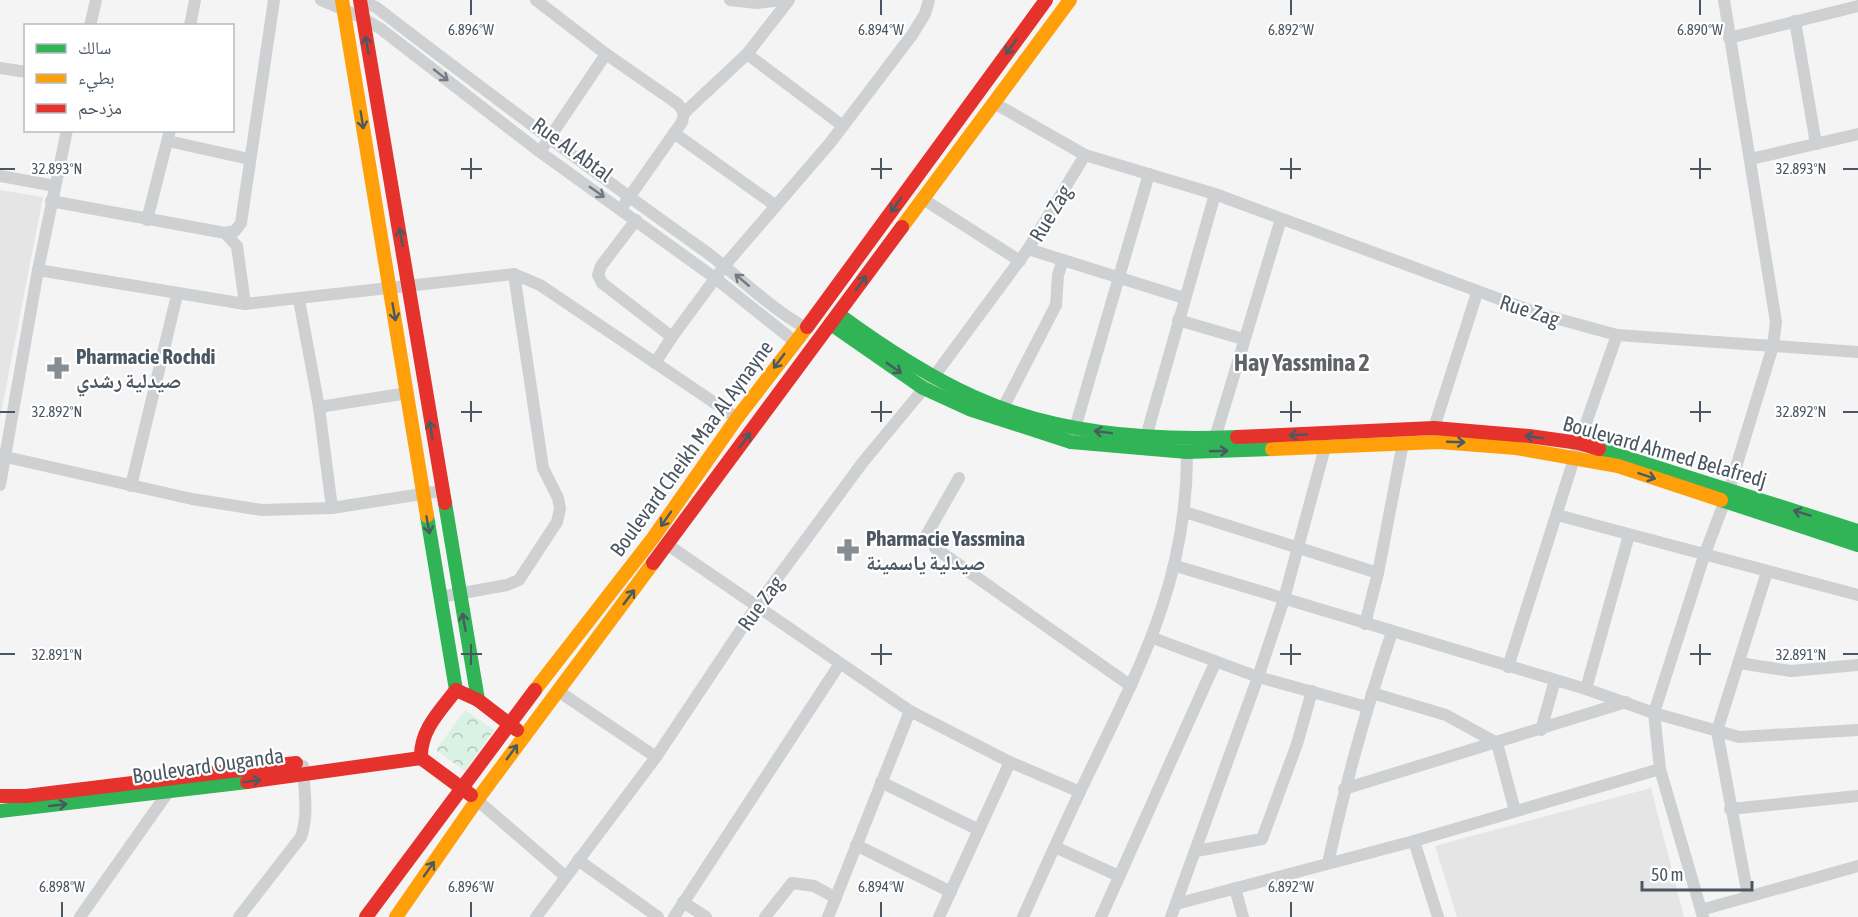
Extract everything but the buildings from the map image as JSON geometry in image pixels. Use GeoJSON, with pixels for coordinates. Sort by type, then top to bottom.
{"type":"FeatureCollection","features":[{"type":"Feature","properties":{"kind":"street"},"geometry":{"type":"LineString","coordinates":[[90,24],[96,0]]}},
{"type":"Feature","properties":{"kind":"street"},"geometry":{"type":"LineString","coordinates":[[190,24],[195,0]]}},
{"type":"Feature","properties":{"kind":"street"},"geometry":{"type":"LineString","coordinates":[[51,201],[225,233],[235,231],[241,223],[274,0]]}},
{"type":"Feature","properties":{"kind":"street","name":"Rue Al Abtal"},"geometry":{"type":"LineString","coordinates":[[321,0],[343,5],[363,18],[540,152],[715,278],[794,341]]}},
{"type":"Feature","properties":{"kind":"street"},"geometry":{"type":"LineString","coordinates":[[361,0],[441,491],[478,700]]}},
{"type":"Feature","properties":{"kind":"street","name":"Rue Al Abtal"},"geometry":{"type":"LineString","coordinates":[[361,0],[377,8],[549,140],[725,265],[787,317],[807,328]]}},
{"type":"Feature","properties":{"kind":"street"},"geometry":{"type":"LineString","coordinates":[[536,0],[606,54],[678,104],[684,113]]}},
{"type":"Feature","properties":{"kind":"street"},"geometry":{"type":"LineString","coordinates":[[730,0],[757,3],[781,0]]}},
{"type":"Feature","properties":{"kind":"street"},"geometry":{"type":"LineString","coordinates":[[621,209],[682,122],[684,113],[747,54],[789,0]]}},
{"type":"Feature","properties":{"kind":"street"},"geometry":{"type":"LineString","coordinates":[[655,363],[725,265],[843,126],[912,34],[925,14],[929,0]]}},
{"type":"Feature","properties":{"kind":"street","name":"Boulevard Cheikh Maa Al Aynayne"},"geometry":{"type":"LineString","coordinates":[[366,917],[508,725],[653,538],[737,418],[794,341],[807,328],[1046,0]]}},
{"type":"Feature","properties":{"kind":"street","name":"Boulevard Cheikh Maa Al Aynayne"},"geometry":{"type":"LineString","coordinates":[[396,917],[477,800],[1070,0]]}},
{"type":"Feature","properties":{"kind":"street"},"geometry":{"type":"LineString","coordinates":[[1724,0],[1774,307],[1773,345],[1727,496],[1704,556],[1654,713],[1660,769],[1702,914],[1748,896],[1858,866]]}},
{"type":"Feature","properties":{"kind":"street"},"geometry":{"type":"LineString","coordinates":[[343,5],[456,690],[422,736],[423,757],[463,788],[565,876]]}},
{"type":"Feature","properties":{"kind":"street"},"geometry":{"type":"LineString","coordinates":[[1729,38],[1858,6]]}},
{"type":"Feature","properties":{"kind":"street"},"geometry":{"type":"LineString","coordinates":[[1795,21],[1816,144]]}},
{"type":"Feature","properties":{"kind":"street"},"geometry":{"type":"LineString","coordinates":[[540,152],[606,54]]}},
{"type":"Feature","properties":{"kind":"street"},"geometry":{"type":"LineString","coordinates":[[747,54],[843,126]]}},
{"type":"Feature","properties":{"kind":"street"},"geometry":{"type":"LineString","coordinates":[[0,68],[24,72]]}},
{"type":"Feature","properties":{"kind":"street"},"geometry":{"type":"LineString","coordinates":[[994,104],[1086,155]]}},
{"type":"Feature","properties":{"kind":"street"},"geometry":{"type":"LineString","coordinates":[[0,485],[51,201],[67,132]]}},
{"type":"Feature","properties":{"kind":"street"},"geometry":{"type":"LineString","coordinates":[[674,133],[776,206]]}},
{"type":"Feature","properties":{"kind":"street"},"geometry":{"type":"LineString","coordinates":[[1751,159],[1858,134]]}},
{"type":"Feature","properties":{"kind":"street"},"geometry":{"type":"LineString","coordinates":[[147,220],[169,136],[249,159]]}},
{"type":"Feature","properties":{"kind":"street","name":"Rue Zag"},"geometry":{"type":"LineString","coordinates":[[536,917],[656,757],[756,608],[863,462],[935,375],[1020,261],[1086,155],[1215,195],[1477,293],[1540,314],[1617,335],[1858,352]]}},
{"type":"Feature","properties":{"kind":"street"},"geometry":{"type":"LineString","coordinates":[[1071,442],[1149,174]]}},
{"type":"Feature","properties":{"kind":"street"},"geometry":{"type":"LineString","coordinates":[[0,176],[55,186]]}},
{"type":"Feature","properties":{"kind":"street"},"geometry":{"type":"LineString","coordinates":[[1146,437],[1215,195]]}},
{"type":"Feature","properties":{"kind":"street"},"geometry":{"type":"LineString","coordinates":[[923,199],[1020,261]]}},
{"type":"Feature","properties":{"kind":"street"},"geometry":{"type":"LineString","coordinates":[[636,219],[601,266],[598,275],[602,283],[672,337]]}},
{"type":"Feature","properties":{"kind":"street"},"geometry":{"type":"LineString","coordinates":[[1215,438],[1281,219]]}},
{"type":"Feature","properties":{"kind":"street"},"geometry":{"type":"LineString","coordinates":[[225,233],[237,246],[245,303]]}},
{"type":"Feature","properties":{"kind":"street"},"geometry":{"type":"LineString","coordinates":[[1028,249],[1184,298]]}},
{"type":"Feature","properties":{"kind":"street"},"geometry":{"type":"LineString","coordinates":[[1003,408],[1056,305],[1058,275],[1063,260]]}},
{"type":"Feature","properties":{"kind":"street"},"geometry":{"type":"LineString","coordinates":[[38,270],[177,295],[245,303],[299,300],[514,274],[540,285],[737,418]]}},
{"type":"Feature","properties":{"kind":"street"},"geometry":{"type":"LineString","coordinates":[[440,597],[507,585],[519,580],[557,522],[560,509],[558,498],[543,468],[514,274]]}},
{"type":"Feature","properties":{"kind":"street"},"geometry":{"type":"LineString","coordinates":[[1429,442],[1477,293]]}},
{"type":"Feature","properties":{"kind":"street"},"geometry":{"type":"LineString","coordinates":[[131,486],[177,295]]}},
{"type":"Feature","properties":{"kind":"street"},"geometry":{"type":"LineString","coordinates":[[299,300],[319,407],[332,508]]}},
{"type":"Feature","properties":{"kind":"street","name":"Boulevard Ahmed Belafredj"},"geometry":{"type":"LineString","coordinates":[[835,319],[845,335],[923,388],[969,409],[1071,442],[1324,447],[1429,442],[1577,450]]}},
{"type":"Feature","properties":{"kind":"street","name":"Boulevard Ahmed Belafredj"},"geometry":{"type":"LineString","coordinates":[[835,319],[974,397],[1003,408],[1075,427],[1187,445],[1215,438],[1434,428],[1474,429],[1577,450],[1618,466],[1858,531]]}},
{"type":"Feature","properties":{"kind":"street"},"geometry":{"type":"LineString","coordinates":[[1178,320],[1243,339]]}},
{"type":"Feature","properties":{"kind":"street"},"geometry":{"type":"LineString","coordinates":[[1508,667],[1577,450],[1617,335]]}},
{"type":"Feature","properties":{"kind":"street"},"geometry":{"type":"LineString","coordinates":[[319,407],[408,393]]}},
{"type":"Feature","properties":{"kind":"street"},"geometry":{"type":"LineString","coordinates":[[1171,917],[1284,599],[1329,433]]}},
{"type":"Feature","properties":{"kind":"street"},"geometry":{"type":"LineString","coordinates":[[1365,624],[1378,573],[1403,443]]}},
{"type":"Feature","properties":{"kind":"street"},"geometry":{"type":"LineString","coordinates":[[1023,917],[1153,638],[1176,566],[1185,512],[1187,445]]}},
{"type":"Feature","properties":{"kind":"street"},"geometry":{"type":"LineString","coordinates":[[6,457],[192,500],[262,510],[332,508],[441,491]]}},
{"type":"Feature","properties":{"kind":"street"},"geometry":{"type":"LineString","coordinates":[[923,541],[959,478]]}},
{"type":"Feature","properties":{"kind":"street","name":"Boulevard Ahmed Belafredj"},"geometry":{"type":"LineString","coordinates":[[1727,496],[1858,545]]}},
{"type":"Feature","properties":{"kind":"street"},"geometry":{"type":"LineString","coordinates":[[1185,512],[1378,573]]}},
{"type":"Feature","properties":{"kind":"street"},"geometry":{"type":"LineString","coordinates":[[1557,515],[1704,556],[1858,595]]}},
{"type":"Feature","properties":{"kind":"street"},"geometry":{"type":"LineString","coordinates":[[1586,688],[1629,535]]}},
{"type":"Feature","properties":{"kind":"street"},"geometry":{"type":"LineString","coordinates":[[668,545],[839,665],[910,711],[1010,762],[1080,792]]}},
{"type":"Feature","properties":{"kind":"street"},"geometry":{"type":"LineString","coordinates":[[935,548],[1131,686]]}},
{"type":"Feature","properties":{"kind":"street"},"geometry":{"type":"LineString","coordinates":[[1176,566],[1392,633],[1586,688],[1654,713],[1746,739],[1858,730]]}},
{"type":"Feature","properties":{"kind":"street"},"geometry":{"type":"LineString","coordinates":[[1748,896],[1717,731],[1767,572]]}},
{"type":"Feature","properties":{"kind":"street"},"geometry":{"type":"LineString","coordinates":[[1328,863],[1344,789],[1367,707],[1392,633]]}},
{"type":"Feature","properties":{"kind":"street"},"geometry":{"type":"LineString","coordinates":[[1153,638],[1215,663],[1258,677],[1367,707]]}},
{"type":"Feature","properties":{"kind":"street"},"geometry":{"type":"LineString","coordinates":[[1101,917],[1215,663]]}},
{"type":"Feature","properties":{"kind":"street"},"geometry":{"type":"LineString","coordinates":[[1739,663],[1791,671],[1858,665]]}},
{"type":"Feature","properties":{"kind":"street"},"geometry":{"type":"LineString","coordinates":[[674,917],[839,665]]}},
{"type":"Feature","properties":{"kind":"street"},"geometry":{"type":"LineString","coordinates":[[1541,730],[1555,680]]}},
{"type":"Feature","properties":{"kind":"street"},"geometry":{"type":"LineString","coordinates":[[456,690],[478,700],[508,725],[525,735]]}},
{"type":"Feature","properties":{"kind":"street"},"geometry":{"type":"LineString","coordinates":[[558,691],[656,757]]}},
{"type":"Feature","properties":{"kind":"street"},"geometry":{"type":"LineString","coordinates":[[1196,851],[1262,839],[1297,744],[1312,692]]}},
{"type":"Feature","properties":{"kind":"street"},"geometry":{"type":"LineString","coordinates":[[1372,693],[1446,715],[1497,743],[1515,811]]}},
{"type":"Feature","properties":{"kind":"street"},"geometry":{"type":"LineString","coordinates":[[1344,789],[1626,702]]}},
{"type":"Feature","properties":{"kind":"street"},"geometry":{"type":"LineString","coordinates":[[828,917],[910,711]]}},
{"type":"Feature","properties":{"kind":"street","name":"Boulevard Ouganda"},"geometry":{"type":"LineString","coordinates":[[0,796],[27,796],[175,778],[423,757]]}},
{"type":"Feature","properties":{"kind":"street"},"geometry":{"type":"LineString","coordinates":[[939,917],[1010,762]]}},
{"type":"Feature","properties":{"kind":"street"},"geometry":{"type":"LineString","coordinates":[[239,917],[301,837],[305,825],[306,807],[303,767]]}},
{"type":"Feature","properties":{"kind":"street","name":"Boulevard Ouganda"},"geometry":{"type":"LineString","coordinates":[[0,811],[169,793],[303,767]]}},
{"type":"Feature","properties":{"kind":"street"},"geometry":{"type":"LineString","coordinates":[[1176,904],[1414,841],[1660,769]]}},
{"type":"Feature","properties":{"kind":"street"},"geometry":{"type":"LineString","coordinates":[[80,917],[169,793],[175,778]]}},
{"type":"Feature","properties":{"kind":"street"},"geometry":{"type":"LineString","coordinates":[[881,782],[979,830]]}},
{"type":"Feature","properties":{"kind":"street"},"geometry":{"type":"LineString","coordinates":[[1730,809],[1858,795]]}},
{"type":"Feature","properties":{"kind":"street"},"geometry":{"type":"LineString","coordinates":[[1414,841],[1438,917]]}},
{"type":"Feature","properties":{"kind":"street"},"geometry":{"type":"LineString","coordinates":[[856,845],[951,892]]}},
{"type":"Feature","properties":{"kind":"street"},"geometry":{"type":"LineString","coordinates":[[1055,847],[1119,876]]}},
{"type":"Feature","properties":{"kind":"street"},"geometry":{"type":"LineString","coordinates":[[578,860],[658,917]]}},
{"type":"Feature","properties":{"kind":"street"},"geometry":{"type":"LineString","coordinates":[[765,917],[792,883],[814,886],[836,898]]}},
{"type":"Feature","properties":{"kind":"street"},"geometry":{"type":"LineString","coordinates":[[1235,888],[1243,917]]}},
{"type":"Feature","properties":{"kind":"street"},"geometry":{"type":"LineString","coordinates":[[683,902],[706,917]]}},
{"type":"Feature","properties":{"kind":"shaded area"},"geometry":{"type":"Polygon","coordinates":[[[0,190],[43,197],[0,418],[0,190]]]}},
{"type":"Feature","properties":{"kind":"shaded area"},"geometry":{"type":"Polygon","coordinates":[[[1651,788],[1684,917],[1457,917],[1435,846],[1651,788]]]}},
{"type":"Feature","properties":{"kind":"green space"},"geometry":{"type":"Polygon","coordinates":[[[465,710],[494,730],[465,771],[436,750],[465,710]]]}},
{"type":"Feature","properties":{"kind":"traffic: fast"},"geometry":{"type":"LineString","coordinates":[[838,314],[921,369],[974,397],[1005,410],[1070,427],[1137,436],[1237,437]]}},
{"type":"Feature","properties":{"kind":"traffic: fast"},"geometry":{"type":"LineString","coordinates":[[831,324],[923,388],[969,409],[1071,442],[1187,452],[1272,449]]}},
{"type":"Feature","properties":{"kind":"traffic: fast"},"geometry":{"type":"LineString","coordinates":[[1599,449],[1858,531]]}},
{"type":"Feature","properties":{"kind":"traffic: fast"},"geometry":{"type":"LineString","coordinates":[[1721,500],[1858,545]]}},
{"type":"Feature","properties":{"kind":"traffic: fast"},"geometry":{"type":"LineString","coordinates":[[445,503],[478,700]]}},
{"type":"Feature","properties":{"kind":"traffic: fast"},"geometry":{"type":"LineString","coordinates":[[427,516],[456,690]]}},
{"type":"Feature","properties":{"kind":"traffic: fast"},"geometry":{"type":"LineString","coordinates":[[0,811],[247,782]]}},
{"type":"Feature","properties":{"kind":"traffic: slow"},"geometry":{"type":"LineString","coordinates":[[342,0],[427,516]]}},
{"type":"Feature","properties":{"kind":"traffic: slow"},"geometry":{"type":"LineString","coordinates":[[902,227],[1070,0]]}},
{"type":"Feature","properties":{"kind":"traffic: slow"},"geometry":{"type":"LineString","coordinates":[[535,690],[653,538],[737,418],[807,327]]}},
{"type":"Feature","properties":{"kind":"traffic: slow"},"geometry":{"type":"LineString","coordinates":[[1272,449],[1439,442],[1516,448],[1618,466],[1721,500]]}},
{"type":"Feature","properties":{"kind":"traffic: slow"},"geometry":{"type":"LineString","coordinates":[[396,917],[477,800],[653,563]]}},
{"type":"Feature","properties":{"kind":"traffic: jam"},"geometry":{"type":"LineString","coordinates":[[360,0],[445,503]]}},
{"type":"Feature","properties":{"kind":"traffic: jam"},"geometry":{"type":"LineString","coordinates":[[807,327],[1046,0]]}},
{"type":"Feature","properties":{"kind":"traffic: jam"},"geometry":{"type":"LineString","coordinates":[[653,563],[902,227]]}},
{"type":"Feature","properties":{"kind":"traffic: jam"},"geometry":{"type":"LineString","coordinates":[[1237,437],[1434,428],[1529,436],[1579,443],[1599,449]]}},
{"type":"Feature","properties":{"kind":"traffic: jam"},"geometry":{"type":"LineString","coordinates":[[471,795],[421,758],[427,730],[438,713],[456,690],[478,700],[517,730]]}},
{"type":"Feature","properties":{"kind":"traffic: jam"},"geometry":{"type":"LineString","coordinates":[[366,917],[535,690]]}},
{"type":"Feature","properties":{"kind":"traffic: jam"},"geometry":{"type":"LineString","coordinates":[[247,782],[421,758]]}},
{"type":"Feature","properties":{"kind":"traffic: jam"},"geometry":{"type":"LineString","coordinates":[[0,796],[26,796],[296,763]]}},
{"type":"Feature","properties":{"kind":"place","name":"Pharmacie Rochdi صيدلية رشدي"},"geometry":{"type":"Point","coordinates":[58,368]}},
{"type":"Feature","properties":{"kind":"place","name":"Pharmacie Yassmina صيدلية ياسمينة"},"geometry":{"type":"Point","coordinates":[848,550]}},
{"type":"Feature","properties":{"kind":"district","name":"Hay Yassmina 2"},"geometry":{"type":"Point","coordinates":[1302,362]}}]}
